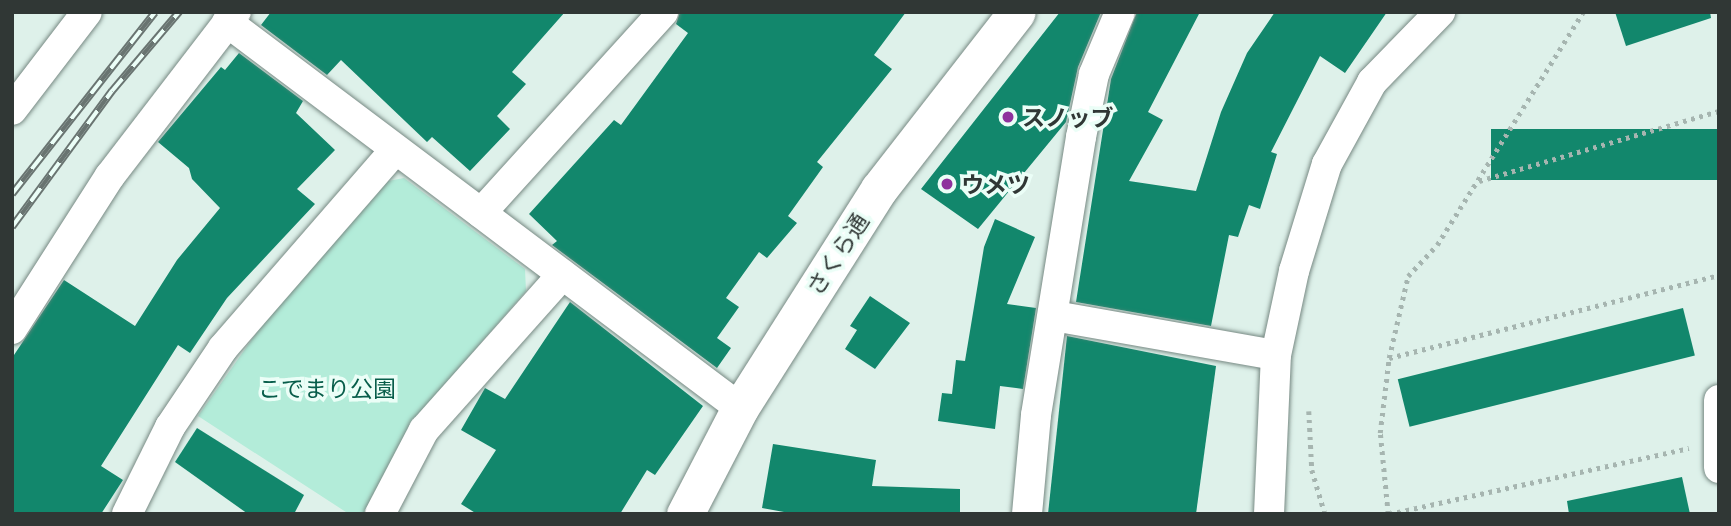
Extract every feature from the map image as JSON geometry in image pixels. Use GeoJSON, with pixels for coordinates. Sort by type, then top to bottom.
{"type":"FeatureCollection","features":[{"type":"Feature","properties":{"kind":"street"},"geometry":{"type":"LineString","coordinates":[[12,110],[87,12]]}},
{"type":"Feature","properties":{"kind":"street"},"geometry":{"type":"LineString","coordinates":[[481,213],[663,12]]}},
{"type":"Feature","properties":{"kind":"street","name":"さくら通"},"geometry":{"type":"LineString","coordinates":[[685,514],[740,408],[879,190],[1017,12]]}},
{"type":"Feature","properties":{"kind":"street"},"geometry":{"type":"LineString","coordinates":[[1027,514],[1036,415],[1094,74],[1120,12]]}},
{"type":"Feature","properties":{"kind":"street"},"geometry":{"type":"LineString","coordinates":[[1269,514],[1276,355],[1294,271],[1327,164],[1372,82],[1440,12]]}},
{"type":"Feature","properties":{"kind":"street"},"geometry":{"type":"LineString","coordinates":[[12,329],[110,176],[231,17],[395,150],[740,408]]}},
{"type":"Feature","properties":{"kind":"street"},"geometry":{"type":"LineString","coordinates":[[127,514],[170,427],[223,348],[395,150]]}},
{"type":"Feature","properties":{"kind":"street"},"geometry":{"type":"LineString","coordinates":[[380,514],[424,430],[562,275]]}},
{"type":"Feature","properties":{"kind":"street"},"geometry":{"type":"LineString","coordinates":[[1054,316],[1276,355]]}},
{"type":"Feature","properties":{"kind":"street"},"geometry":{"type":"LineString","coordinates":[[1718,455],[1719,400]]}},
{"type":"Feature","properties":{"kind":"path"},"geometry":{"type":"LineString","coordinates":[[1583,12],[1437,245],[1408,276],[1389,358],[1380,433],[1388,514],[1718,455]]}},
{"type":"Feature","properties":{"kind":"path"},"geometry":{"type":"LineString","coordinates":[[1478,181],[1719,111]]}},
{"type":"Feature","properties":{"kind":"path"},"geometry":{"type":"LineString","coordinates":[[1389,358],[1719,275]]}},
{"type":"Feature","properties":{"kind":"green space","name":"こでまり公園"},"geometry":{"type":"Polygon","coordinates":[[[404,178],[525,269],[526,291],[419,414],[363,514],[349,514],[198,416],[267,318],[388,181],[404,178]]]}},
{"type":"Feature","properties":{"kind":"building"},"geometry":{"type":"Polygon","coordinates":[[[271,12],[565,12],[512,72],[526,84],[497,116],[510,129],[470,171],[432,137],[427,142],[341,60],[327,75],[261,25],[271,12]]]}},
{"type":"Feature","properties":{"kind":"building"},"geometry":{"type":"Polygon","coordinates":[[[680,12],[906,12],[874,55],[892,69],[817,162],[823,167],[788,216],[797,223],[767,258],[759,252],[726,298],[739,307],[717,338],[731,348],[717,368],[552,245],[557,241],[529,214],[614,120],[621,125],[688,33],[676,24],[680,12]]]}},
{"type":"Feature","properties":{"kind":"building"},"geometry":{"type":"Polygon","coordinates":[[[1060,12],[1101,12],[1078,67],[1066,122],[978,229],[921,189],[1060,12]]]}},
{"type":"Feature","properties":{"kind":"building"},"geometry":{"type":"Polygon","coordinates":[[[1137,12],[1200,12],[1148,112],[1163,120],[1129,181],[1196,191],[1221,112],[1247,53],[1275,12],[1387,12],[1345,73],[1320,56],[1271,152],[1277,154],[1260,209],[1249,205],[1238,237],[1229,235],[1211,326],[1076,302],[1111,79],[1137,12]]]}},
{"type":"Feature","properties":{"kind":"building"},"geometry":{"type":"Polygon","coordinates":[[[1615,12],[1710,12],[1711,18],[1626,46],[1615,12]]]}},
{"type":"Feature","properties":{"kind":"building"},"geometry":{"type":"Polygon","coordinates":[[[239,53],[303,101],[296,113],[335,150],[297,189],[315,204],[227,298],[190,353],[178,345],[101,466],[123,480],[101,514],[12,514],[12,358],[64,280],[135,326],[177,260],[220,208],[192,179],[189,168],[158,142],[221,67],[225,70],[239,53]]]}},
{"type":"Feature","properties":{"kind":"building"},"geometry":{"type":"Polygon","coordinates":[[[1491,129],[1719,129],[1719,180],[1491,180],[1491,129]]]}},
{"type":"Feature","properties":{"kind":"building"},"geometry":{"type":"Polygon","coordinates":[[[995,219],[1035,237],[1007,304],[1036,308],[1023,389],[1000,386],[995,429],[938,421],[942,393],[952,394],[956,360],[965,361],[984,247],[995,219]]]}},
{"type":"Feature","properties":{"kind":"building"},"geometry":{"type":"Polygon","coordinates":[[[870,296],[910,323],[875,369],[845,349],[857,330],[850,326],[870,296]]]}},
{"type":"Feature","properties":{"kind":"building"},"geometry":{"type":"Polygon","coordinates":[[[570,302],[703,406],[655,475],[647,470],[620,514],[477,514],[461,504],[496,450],[461,430],[485,388],[505,399],[570,302]]]}},
{"type":"Feature","properties":{"kind":"building"},"geometry":{"type":"Polygon","coordinates":[[[1683,308],[1695,356],[1410,427],[1398,379],[1683,308]]]}},
{"type":"Feature","properties":{"kind":"building"},"geometry":{"type":"Polygon","coordinates":[[[1067,336],[1216,366],[1196,514],[1048,514],[1067,336]]]}},
{"type":"Feature","properties":{"kind":"building"},"geometry":{"type":"Polygon","coordinates":[[[197,428],[304,495],[294,514],[248,514],[175,462],[197,428]]]}},
{"type":"Feature","properties":{"kind":"building"},"geometry":{"type":"Polygon","coordinates":[[[773,444],[876,460],[872,486],[960,489],[960,514],[795,514],[762,508],[773,444]]]}},
{"type":"Feature","properties":{"kind":"building"},"geometry":{"type":"Polygon","coordinates":[[[1682,477],[1690,514],[1569,514],[1567,501],[1682,477]]]}},
{"type":"Feature","properties":{"kind":"railway"},"geometry":{"type":"LineString","coordinates":[[12,194],[155,12]]}},
{"type":"Feature","properties":{"kind":"railway"},"geometry":{"type":"LineString","coordinates":[[12,227],[112,91],[179,12]]}},
{"type":"Feature","properties":{"kind":"place","name":"スノッブ"},"geometry":{"type":"Point","coordinates":[1008,117]}},
{"type":"Feature","properties":{"kind":"place","name":"ウメツ"},"geometry":{"type":"Point","coordinates":[947,184]}}]}
